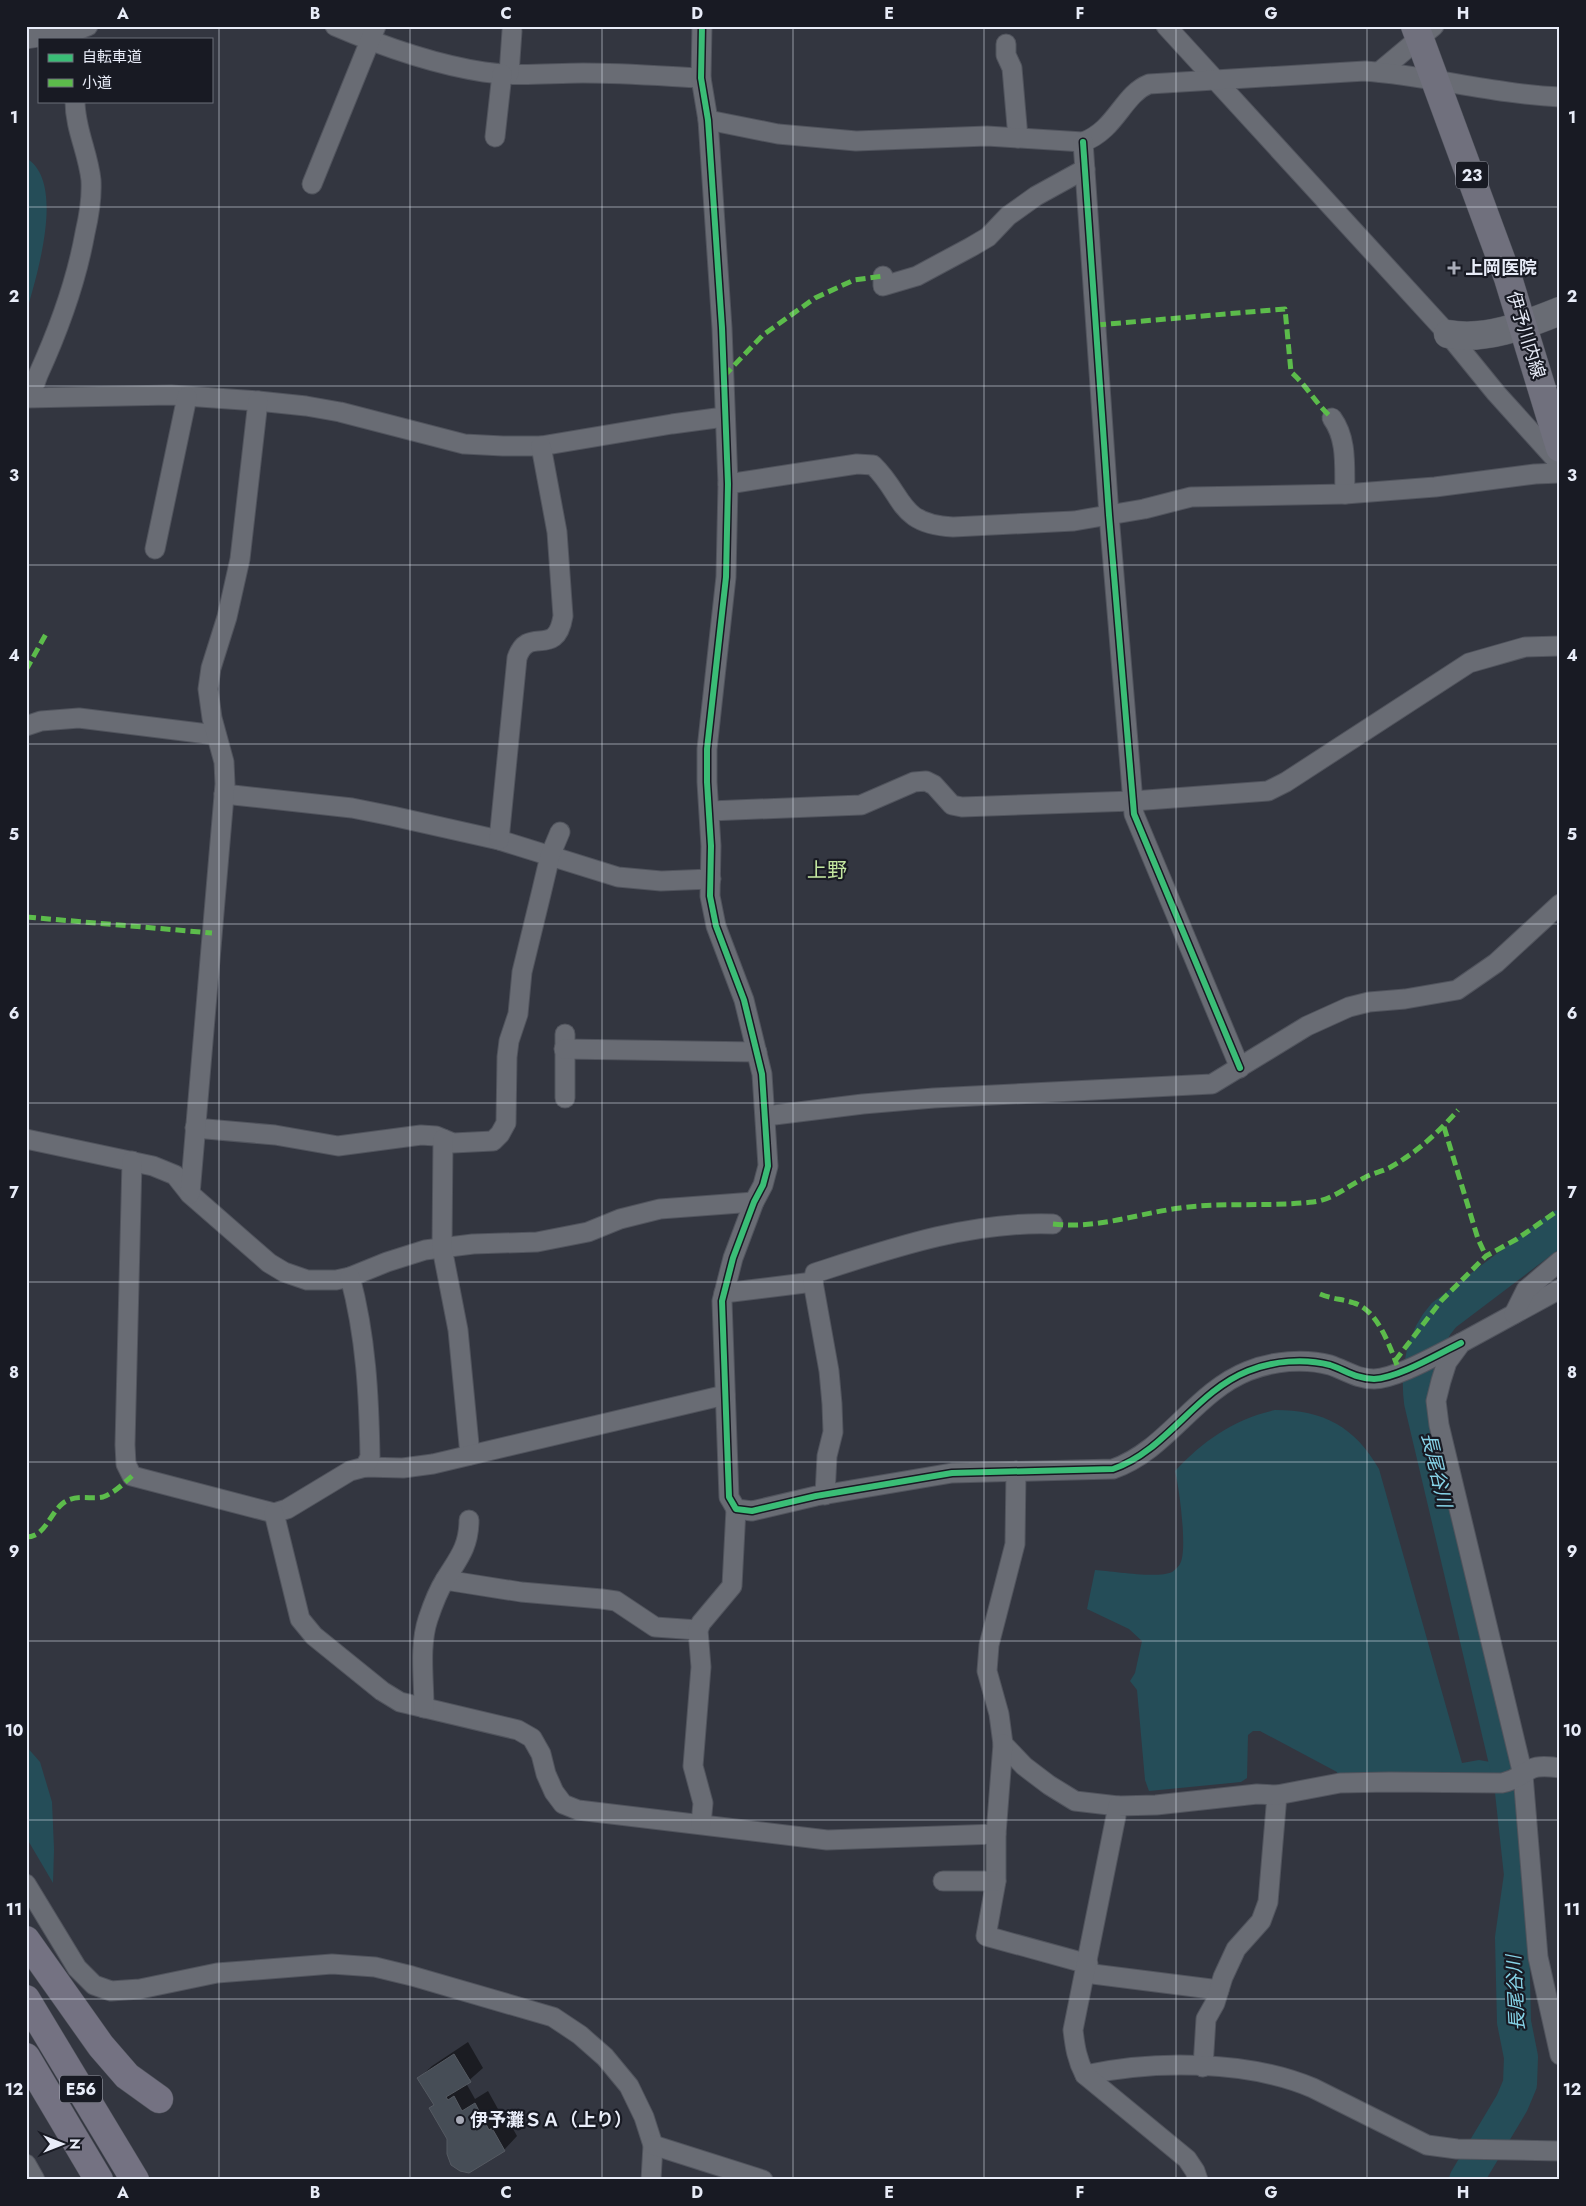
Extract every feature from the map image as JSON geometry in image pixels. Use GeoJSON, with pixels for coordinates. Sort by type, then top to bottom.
{"type":"FeatureCollection","features":[{"type":"Feature","properties":{"kind":"highway"},"geometry":{"type":"LineString","coordinates":[[26,1940],[101,2046],[127,2076],[159,2099]]}},
{"type":"Feature","properties":{"kind":"highway","name":"E56"},"geometry":{"type":"LineString","coordinates":[[26,1998],[135,2180]]}},
{"type":"Feature","properties":{"kind":"highway","name":"E56"},"geometry":{"type":"LineString","coordinates":[[26,2057],[99,2180]]}},
{"type":"Feature","properties":{"kind":"highway"},"geometry":{"type":"LineString","coordinates":[[26,2079],[82,2180]]}},
{"type":"Feature","properties":{"kind":"main road","name":"伊予川内線"},"geometry":{"type":"LineString","coordinates":[[1423,30],[1435,79],[1508,278],[1560,448]]}},
{"type":"Feature","properties":{"kind":"street"},"geometry":{"type":"LineString","coordinates":[[335,26],[372,33],[430,62],[505,74],[603,73],[701,78]]}},
{"type":"Feature","properties":{"kind":"street"},"geometry":{"type":"LineString","coordinates":[[701,1824],[703,1803],[693,1766],[701,1667],[698,1630],[701,1623],[732,1586],[736,1509],[729,1497],[722,1301],[733,1258],[754,1202],[763,1185],[768,1166],[762,1074],[744,1000],[716,926],[710,896],[710,811],[707,782],[707,749],[726,577],[728,484],[722,328],[708,120],[701,78],[702,26]]}},
{"type":"Feature","properties":{"kind":"street"},"geometry":{"type":"LineString","coordinates":[[1166,26],[1448,334],[1496,393],[1560,464]]}},
{"type":"Feature","properties":{"kind":"street"},"geometry":{"type":"LineString","coordinates":[[1379,72],[1423,30]]}},
{"type":"Feature","properties":{"kind":"street"},"geometry":{"type":"LineString","coordinates":[[495,137],[512,31]]}},
{"type":"Feature","properties":{"kind":"street"},"geometry":{"type":"LineString","coordinates":[[26,39],[78,32]]}},
{"type":"Feature","properties":{"kind":"street"},"geometry":{"type":"LineString","coordinates":[[312,184],[372,33]]}},
{"type":"Feature","properties":{"kind":"street"},"geometry":{"type":"LineString","coordinates":[[1006,44],[1006,55],[1012,68],[1018,138]]}},
{"type":"Feature","properties":{"kind":"street"},"geometry":{"type":"LineString","coordinates":[[708,120],[778,134],[856,140],[987,136],[1083,142],[1096,137],[1107,128],[1140,88],[1149,84],[1365,71],[1435,79],[1527,95],[1560,97]]}},
{"type":"Feature","properties":{"kind":"street"},"geometry":{"type":"LineString","coordinates":[[75,102],[77,128],[88,158],[91,183],[89,214],[80,264],[67,307],[30,398],[187,397],[306,406],[340,412],[464,444],[541,446],[724,417]]}},
{"type":"Feature","properties":{"kind":"street"},"geometry":{"type":"LineString","coordinates":[[1083,142],[1109,515],[1134,814],[1240,1068]]}},
{"type":"Feature","properties":{"kind":"street"},"geometry":{"type":"LineString","coordinates":[[882,276],[884,286],[918,276],[988,237],[1008,216],[1036,196],[1085,169]]}},
{"type":"Feature","properties":{"kind":"street"},"geometry":{"type":"LineString","coordinates":[[1448,334],[1463,337],[1488,334],[1523,325],[1560,312]]}},
{"type":"Feature","properties":{"kind":"street"},"geometry":{"type":"LineString","coordinates":[[155,549],[187,397]]}},
{"type":"Feature","properties":{"kind":"street"},"geometry":{"type":"LineString","coordinates":[[190,1194],[224,794],[224,762],[216,735],[208,688],[211,668],[227,617],[240,559],[258,401]]}},
{"type":"Feature","properties":{"kind":"street"},"geometry":{"type":"LineString","coordinates":[[1332,418],[1338,427],[1344,450],[1345,494]]}},
{"type":"Feature","properties":{"kind":"street"},"geometry":{"type":"LineString","coordinates":[[499,840],[517,658],[520,649],[525,644],[532,641],[546,641],[556,637],[561,629],[563,616],[557,532],[541,446]]}},
{"type":"Feature","properties":{"kind":"street"},"geometry":{"type":"LineString","coordinates":[[728,484],[857,464],[873,465],[884,476],[908,513],[921,521],[935,526],[1074,521],[1191,497],[1345,494],[1435,487],[1535,474],[1560,473]]}},
{"type":"Feature","properties":{"kind":"street"},"geometry":{"type":"LineString","coordinates":[[710,811],[861,805],[914,782],[926,782],[934,785],[952,805],[962,807],[1133,801],[1268,791],[1286,782],[1469,663],[1525,647],[1560,646]]}},
{"type":"Feature","properties":{"kind":"street"},"geometry":{"type":"LineString","coordinates":[[26,726],[41,720],[80,718],[216,735]]}},
{"type":"Feature","properties":{"kind":"street"},"geometry":{"type":"LineString","coordinates":[[224,794],[352,808],[499,840],[626,878],[662,882],[711,879]]}},
{"type":"Feature","properties":{"kind":"street"},"geometry":{"type":"LineString","coordinates":[[195,1128],[275,1135],[338,1146],[422,1135],[453,1143],[493,1141],[500,1134],[506,1123],[506,1056],[518,1014],[522,972],[550,856],[560,832]]}},
{"type":"Feature","properties":{"kind":"street"},"geometry":{"type":"LineString","coordinates":[[766,1116],[863,1104],[934,1098],[1212,1084],[1307,1026],[1349,1007],[1369,1002],[1405,999],[1457,990],[1496,962],[1560,904]]}},
{"type":"Feature","properties":{"kind":"street"},"geometry":{"type":"LineString","coordinates":[[565,1098],[564,1041],[757,1052]]}},
{"type":"Feature","properties":{"kind":"street"},"geometry":{"type":"LineString","coordinates":[[26,1139],[153,1166],[175,1175],[190,1194],[269,1263],[284,1272],[307,1280],[336,1280],[350,1277],[386,1262],[425,1250],[473,1244],[537,1242],[588,1232],[620,1219],[660,1209],[754,1202]]}},
{"type":"Feature","properties":{"kind":"street"},"geometry":{"type":"LineString","coordinates":[[443,1139],[442,1248],[458,1330],[470,1455]]}},
{"type":"Feature","properties":{"kind":"street"},"geometry":{"type":"LineString","coordinates":[[132,1161],[126,1464],[132,1476],[274,1513],[287,1509],[350,1470],[365,1467],[413,1466],[470,1455],[725,1395]]}},
{"type":"Feature","properties":{"kind":"street"},"geometry":{"type":"LineString","coordinates":[[825,1495],[827,1456],[833,1432],[832,1404],[829,1371],[813,1282],[814,1273],[916,1240],[1008,1224],[1053,1224]]}},
{"type":"Feature","properties":{"kind":"street"},"geometry":{"type":"LineString","coordinates":[[1514,1314],[1526,1290],[1560,1261]]}},
{"type":"Feature","properties":{"kind":"street"},"geometry":{"type":"LineString","coordinates":[[350,1277],[357,1303],[366,1369],[370,1457],[365,1467]]}},
{"type":"Feature","properties":{"kind":"street"},"geometry":{"type":"LineString","coordinates":[[724,1293],[813,1282]]}},
{"type":"Feature","properties":{"kind":"street"},"geometry":{"type":"LineString","coordinates":[[736,1509],[752,1511],[825,1495],[952,1473],[1113,1469],[1128,1464],[1143,1454],[1194,1407],[1230,1379],[1266,1365],[1308,1361],[1330,1365],[1357,1376],[1373,1379],[1389,1377],[1462,1343],[1560,1288]]}},
{"type":"Feature","properties":{"kind":"street"},"geometry":{"type":"LineString","coordinates":[[1462,1343],[1447,1362],[1441,1381],[1436,1401],[1439,1425],[1523,1775],[1538,1956],[1560,2055]]}},
{"type":"Feature","properties":{"kind":"street"},"geometry":{"type":"LineString","coordinates":[[1016,1470],[1015,1544],[989,1645],[987,1671],[999,1714],[1003,1744],[996,1834],[996,1881],[986,1936],[1086,1968],[1219,1990]]}},
{"type":"Feature","properties":{"kind":"street"},"geometry":{"type":"LineString","coordinates":[[274,1513],[300,1619],[314,1636],[382,1691],[400,1702],[518,1730],[532,1738],[542,1754],[546,1774],[554,1792],[563,1804],[578,1810],[599,1813],[827,1840],[996,1834]]}},
{"type":"Feature","properties":{"kind":"street"},"geometry":{"type":"LineString","coordinates":[[424,1708],[423,1643],[428,1620],[445,1580],[453,1569],[469,1536],[469,1520]]}},
{"type":"Feature","properties":{"kind":"street"},"geometry":{"type":"LineString","coordinates":[[445,1580],[521,1592],[609,1600],[616,1602],[655,1627],[698,1630]]}},
{"type":"Feature","properties":{"kind":"street"},"geometry":{"type":"LineString","coordinates":[[1003,1744],[1024,1766],[1049,1785],[1075,1801],[1118,1806],[1156,1805],[1257,1794],[1276,1795],[1340,1783],[1502,1783],[1514,1781],[1531,1769],[1539,1767],[1560,1768]]}},
{"type":"Feature","properties":{"kind":"street"},"geometry":{"type":"LineString","coordinates":[[1203,2067],[1206,2019],[1236,1949],[1261,1921],[1268,1902],[1276,1795]]}},
{"type":"Feature","properties":{"kind":"street"},"geometry":{"type":"LineString","coordinates":[[1118,1806],[1073,2030],[1075,2050],[1078,2062],[1085,2075],[1186,2159],[1195,2171],[1198,2180]]}},
{"type":"Feature","properties":{"kind":"street"},"geometry":{"type":"LineString","coordinates":[[943,1881],[996,1881]]}},
{"type":"Feature","properties":{"kind":"street"},"geometry":{"type":"LineString","coordinates":[[26,1884],[77,1968],[94,1985],[111,1991],[140,1989],[217,1973],[332,1964],[375,1967],[553,2017],[580,2034],[605,2057],[629,2086],[644,2117],[653,2145],[651,2180]]}},
{"type":"Feature","properties":{"kind":"street"},"geometry":{"type":"LineString","coordinates":[[1085,2075],[1111,2070],[1183,2066],[1245,2070],[1293,2080],[1427,2145],[1477,2150],[1560,2151]]}},
{"type":"Feature","properties":{"kind":"street"},"geometry":{"type":"LineString","coordinates":[[653,2145],[763,2180]]}},
{"type":"Feature","properties":{"kind":"street"},"geometry":{"type":"LineString","coordinates":[[26,2164],[35,2180]]}},
{"type":"Feature","properties":{"kind":"water"},"geometry":{"type":"Polygon","coordinates":[[[26,158],[38,170],[45,187],[47,208],[41,255],[26,314],[26,158]]]}},
{"type":"Feature","properties":{"kind":"water"},"geometry":{"type":"Polygon","coordinates":[[[1275,1410],[1309,1413],[1336,1424],[1360,1442],[1370,1454],[1379,1469],[1462,1763],[1479,1760],[1496,1763],[1509,1761],[1511,1769],[1503,1773],[1338,1777],[1337,1772],[1260,1731],[1253,1731],[1248,1735],[1247,1778],[1241,1782],[1149,1791],[1145,1780],[1137,1690],[1130,1681],[1135,1673],[1142,1641],[1129,1629],[1087,1609],[1095,1570],[1156,1575],[1175,1570],[1180,1564],[1182,1557],[1183,1533],[1179,1490],[1175,1471],[1208,1441],[1233,1425],[1275,1410]]]}},
{"type":"Feature","properties":{"kind":"water"},"geometry":{"type":"Polygon","coordinates":[[[26,1746],[40,1762],[52,1802],[53,1883],[26,1837],[26,1746]]]}},
{"type":"Feature","properties":{"kind":"building","name":"伊予灘ＳＡ（上り）"},"geometry":{"type":"Polygon","coordinates":[[[454,2054],[471,2082],[446,2097],[448,2100],[454,2096],[462,2111],[475,2103],[489,2130],[492,2128],[505,2151],[469,2173],[460,2171],[451,2165],[447,2154],[447,2139],[429,2108],[434,2105],[417,2078],[454,2054]]]}},
{"type":"Feature","properties":{"kind":"waterway","name":"長尾谷川"},"geometry":{"type":"LineString","coordinates":[[1508,1771],[1421,1402],[1421,1367],[1426,1344],[1444,1315],[1560,1227]]}},
{"type":"Feature","properties":{"kind":"waterway","name":"長尾谷川"},"geometry":{"type":"LineString","coordinates":[[1466,2180],[1512,2103],[1520,2084],[1521,2057],[1514,2022],[1512,1938],[1521,1875],[1512,1792]]}},
{"type":"Feature","properties":{"kind":"marked path"},"geometry":{"type":"LineString","coordinates":[[724,376],[763,335],[815,298],[854,280],[883,276]]}},
{"type":"Feature","properties":{"kind":"marked path"},"geometry":{"type":"LineString","coordinates":[[1096,325],[1285,309],[1291,372],[1332,418]]}},
{"type":"Feature","properties":{"kind":"marked path"},"geometry":{"type":"LineString","coordinates":[[26,670],[46,634]]}},
{"type":"Feature","properties":{"kind":"marked path"},"geometry":{"type":"LineString","coordinates":[[26,917],[212,933]]}},
{"type":"Feature","properties":{"kind":"marked path"},"geometry":{"type":"LineString","coordinates":[[1053,1224],[1102,1223],[1197,1206],[1320,1201],[1333,1196],[1367,1176],[1399,1162],[1426,1142],[1458,1110]]}},
{"type":"Feature","properties":{"kind":"marked path"},"geometry":{"type":"LineString","coordinates":[[1444,1127],[1478,1239],[1486,1256]]}},
{"type":"Feature","properties":{"kind":"marked path"},"geometry":{"type":"LineString","coordinates":[[1395,1361],[1441,1301],[1486,1256],[1517,1239],[1560,1209]]}},
{"type":"Feature","properties":{"kind":"marked path"},"geometry":{"type":"LineString","coordinates":[[1320,1294],[1354,1303],[1369,1313],[1381,1329],[1397,1365]]}},
{"type":"Feature","properties":{"kind":"marked path"},"geometry":{"type":"LineString","coordinates":[[26,1537],[38,1533],[62,1504],[67,1501],[78,1498],[103,1497],[115,1491],[132,1476]]}},
{"type":"Feature","properties":{"kind":"cycle path"},"geometry":{"type":"LineString","coordinates":[[702,26],[701,78],[708,120],[722,328],[728,484],[726,577],[707,749],[711,846],[710,896],[716,926],[744,1000],[762,1074],[768,1166],[763,1185],[754,1202],[733,1258],[722,1301],[729,1497],[736,1509],[752,1511],[816,1496],[952,1473],[1113,1469],[1149,1449],[1212,1393],[1248,1371],[1278,1363],[1299,1361],[1330,1365],[1368,1379],[1384,1378],[1406,1370],[1461,1343]]}},
{"type":"Feature","properties":{"kind":"cycle path"},"geometry":{"type":"LineString","coordinates":[[1083,142],[1109,515],[1134,814],[1240,1068]]}},
{"type":"Feature","properties":{"kind":"place","name":"上岡医院"},"geometry":{"type":"Point","coordinates":[1454,268]}},
{"type":"Feature","properties":{"kind":"place","name":"伊予灘ＳＡ（上り）"},"geometry":{"type":"Point","coordinates":[460,2120]}},
{"type":"Feature","properties":{"kind":"district","name":"上野"},"geometry":{"type":"Point","coordinates":[827,870]}}]}
